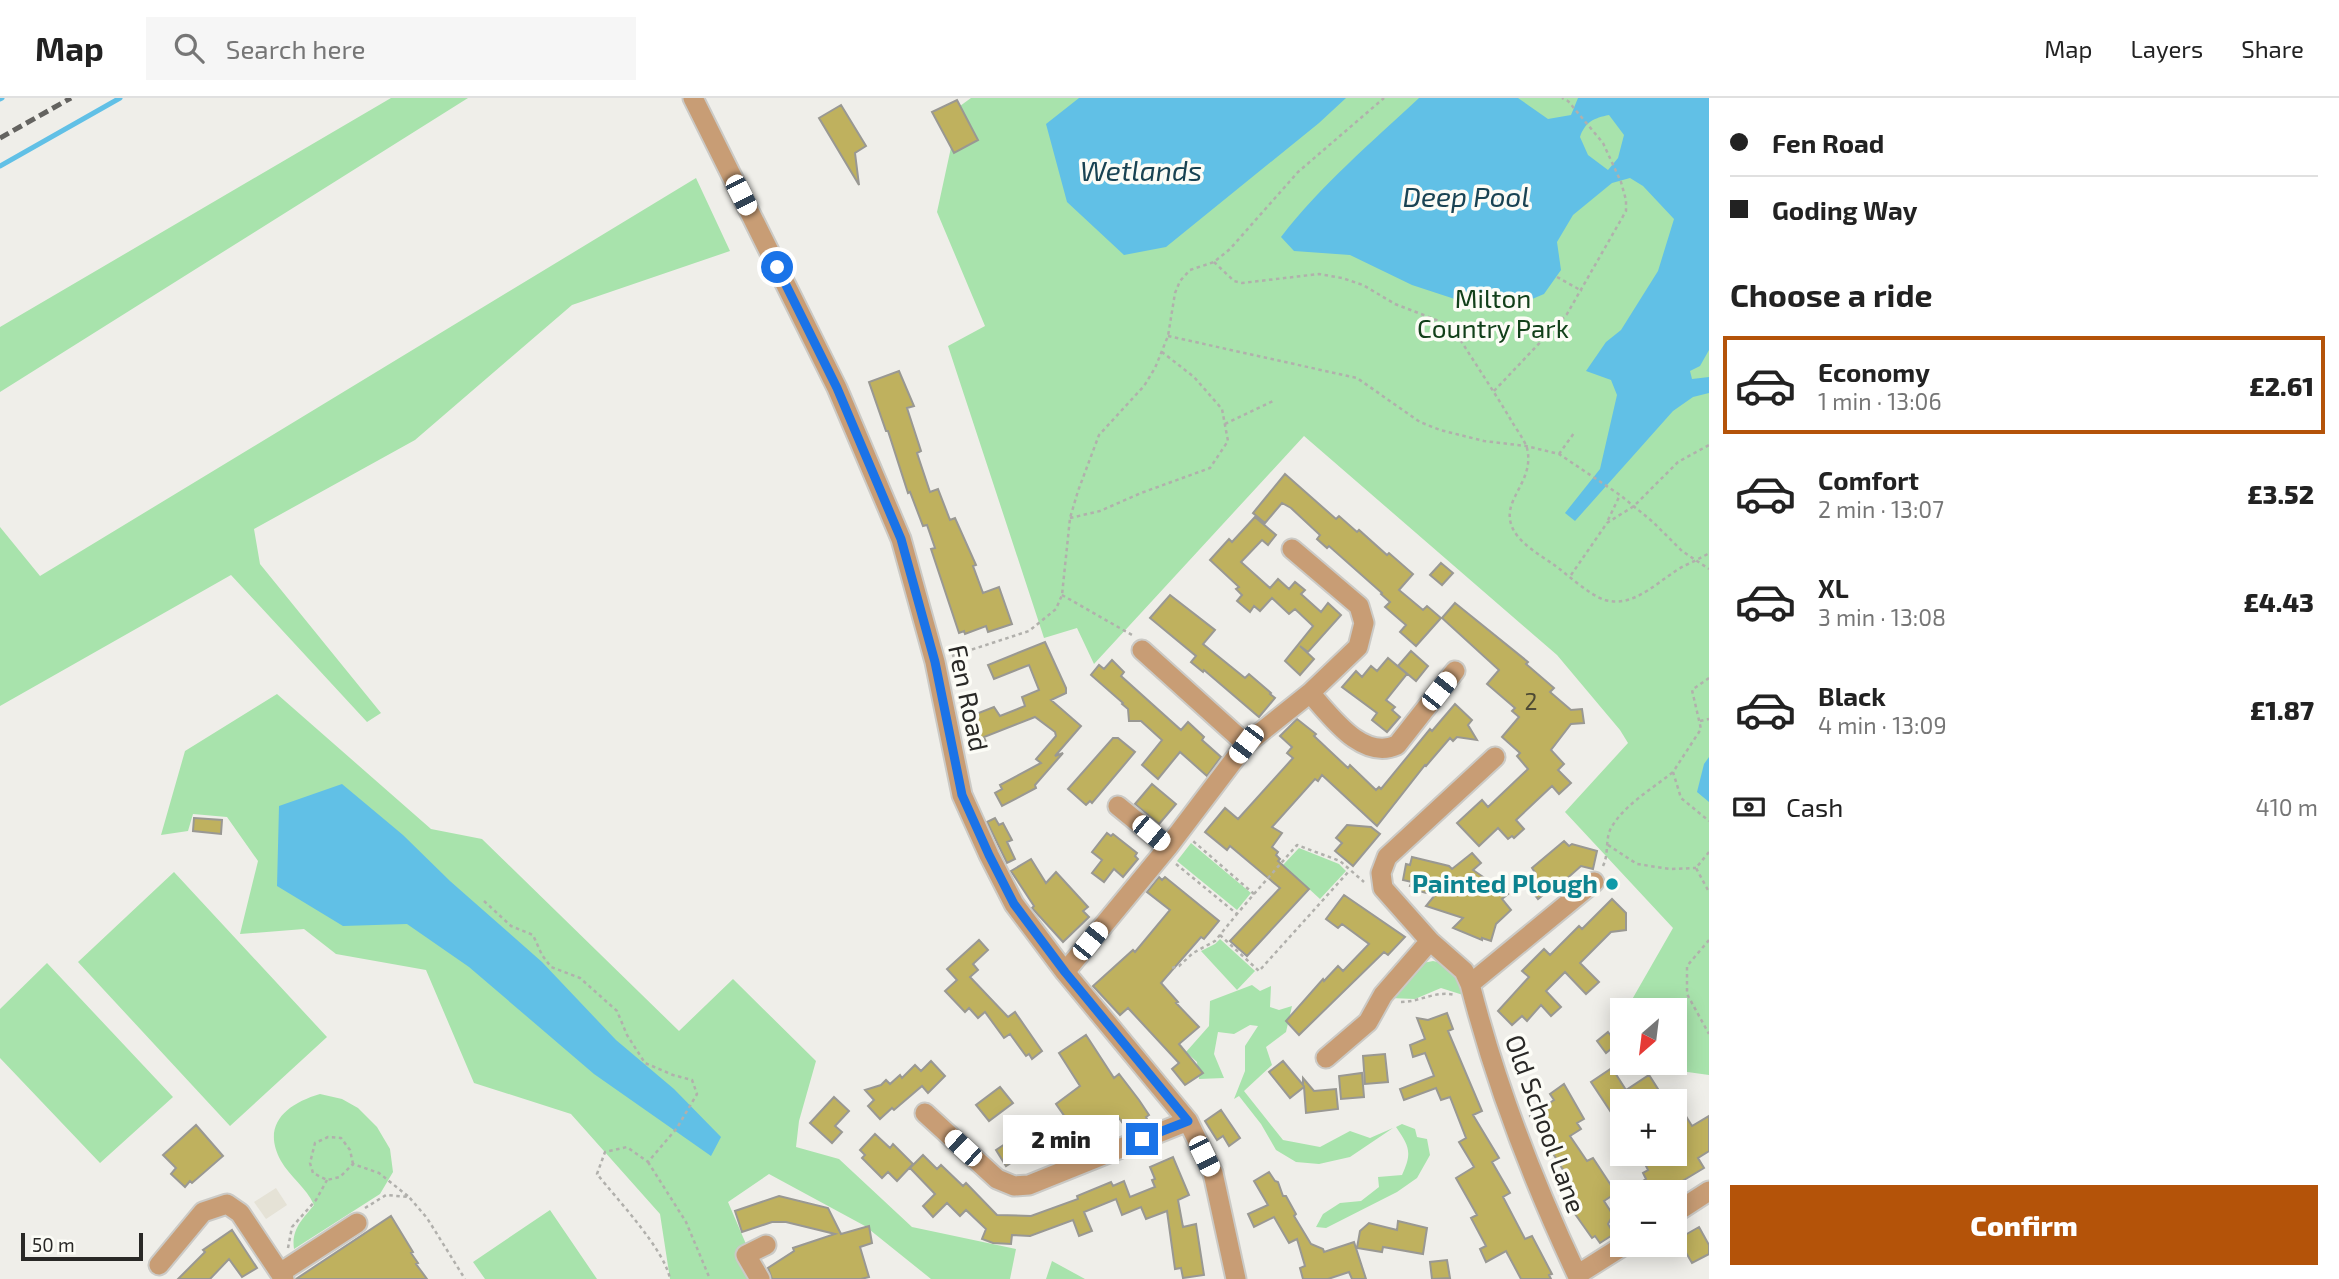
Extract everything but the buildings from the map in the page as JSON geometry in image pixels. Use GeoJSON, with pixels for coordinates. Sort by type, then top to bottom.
{"type":"FeatureCollection","features":[{"type":"Feature","properties":{"kind":"street","name":"Fen Road"},"geometry":{"type":"LineString","coordinates":[[693,98],[837,388],[901,539],[935,662],[962,795],[1014,904],[1065,972],[1188,1121],[1213,1173],[1236,1279]]}},
{"type":"Feature","properties":{"kind":"street"},"geometry":{"type":"LineString","coordinates":[[1065,972],[1181,830],[1246,744],[1310,693],[1358,647],[1364,623],[1359,607],[1292,549]]}},
{"type":"Feature","properties":{"kind":"street"},"geometry":{"type":"LineString","coordinates":[[1142,650],[1246,744]]}},
{"type":"Feature","properties":{"kind":"street"},"geometry":{"type":"LineString","coordinates":[[1310,693],[1342,728],[1370,748],[1385,751],[1397,745],[1455,671]]}},
{"type":"Feature","properties":{"kind":"street"},"geometry":{"type":"LineString","coordinates":[[1383,888],[1381,873],[1387,857],[1495,757]]}},
{"type":"Feature","properties":{"kind":"street"},"geometry":{"type":"LineString","coordinates":[[1118,806],[1165,850]]}},
{"type":"Feature","properties":{"kind":"street"},"geometry":{"type":"LineString","coordinates":[[1470,984],[1594,882]]}},
{"type":"Feature","properties":{"kind":"street","name":"Old School Lane"},"geometry":{"type":"LineString","coordinates":[[1383,888],[1430,941],[1464,971],[1506,1103],[1541,1198],[1578,1277]]}},
{"type":"Feature","properties":{"kind":"street"},"geometry":{"type":"LineString","coordinates":[[1326,1058],[1368,1022],[1380,1001],[1430,941]]}},
{"type":"Feature","properties":{"kind":"street"},"geometry":{"type":"LineString","coordinates":[[925,1113],[997,1179],[1014,1186],[1029,1185],[1188,1121]]}},
{"type":"Feature","properties":{"kind":"street"},"geometry":{"type":"LineString","coordinates":[[1687,1205],[1709,1191]]}},
{"type":"Feature","properties":{"kind":"street"},"geometry":{"type":"LineString","coordinates":[[159,1265],[203,1212],[227,1204],[240,1213],[284,1269],[360,1216]]}},
{"type":"Feature","properties":{"kind":"street"},"geometry":{"type":"LineString","coordinates":[[760,1279],[746,1255],[766,1245]]}},
{"type":"Feature","properties":{"kind":"street"},"geometry":{"type":"LineString","coordinates":[[1578,1277],[1610,1255]]}},
{"type":"Feature","properties":{"kind":"path"},"geometry":{"type":"LineString","coordinates":[[935,662],[1029,631],[1056,609],[1062,595],[1070,519],[1099,435],[1144,386],[1162,352],[1168,337],[1175,293],[1180,281],[1190,271],[1214,262],[1230,250],[1298,172],[1384,98]]}},
{"type":"Feature","properties":{"kind":"path"},"geometry":{"type":"LineString","coordinates":[[1494,391],[1567,314],[1626,211],[1621,182],[1603,143],[1562,98]]}},
{"type":"Feature","properties":{"kind":"path"},"geometry":{"type":"LineString","coordinates":[[1214,262],[1234,281],[1242,283],[1319,274],[1342,278],[1363,285],[1395,304],[1437,319],[1454,330],[1526,446],[1529,467],[1525,481],[1514,500],[1510,514],[1511,525],[1519,538],[1604,600],[1622,602],[1633,598],[1709,553]]}},
{"type":"Feature","properties":{"kind":"path"},"geometry":{"type":"LineString","coordinates":[[1557,277],[1582,290]]}},
{"type":"Feature","properties":{"kind":"path"},"geometry":{"type":"LineString","coordinates":[[1168,337],[1357,378],[1420,422],[1440,430],[1559,454],[1620,495],[1682,551],[1709,569]]}},
{"type":"Feature","properties":{"kind":"path"},"geometry":{"type":"LineString","coordinates":[[1070,519],[1100,511],[1210,468],[1228,441],[1222,409],[1194,377],[1162,352]]}},
{"type":"Feature","properties":{"kind":"path"},"geometry":{"type":"LineString","coordinates":[[1224,424],[1273,401]]}},
{"type":"Feature","properties":{"kind":"path"},"geometry":{"type":"LineString","coordinates":[[1559,454],[1574,433]]}},
{"type":"Feature","properties":{"kind":"path"},"geometry":{"type":"LineString","coordinates":[[1607,523],[1634,506],[1678,462],[1709,445]]}},
{"type":"Feature","properties":{"kind":"path"},"geometry":{"type":"LineString","coordinates":[[1570,576],[1607,523],[1620,495]]}},
{"type":"Feature","properties":{"kind":"path"},"geometry":{"type":"LineString","coordinates":[[1062,595],[1129,632],[1140,643],[1142,650]]}},
{"type":"Feature","properties":{"kind":"path"},"geometry":{"type":"LineString","coordinates":[[1594,882],[1607,857],[1610,831],[1622,813],[1673,772],[1701,729],[1692,690],[1709,678]]}},
{"type":"Feature","properties":{"kind":"path"},"geometry":{"type":"LineString","coordinates":[[1700,721],[1709,719]]}},
{"type":"Feature","properties":{"kind":"path"},"geometry":{"type":"LineString","coordinates":[[1673,772],[1681,798],[1709,821]]}},
{"type":"Feature","properties":{"kind":"path"},"geometry":{"type":"LineString","coordinates":[[1181,830],[1254,894]]}},
{"type":"Feature","properties":{"kind":"path"},"geometry":{"type":"LineString","coordinates":[[1172,968],[1215,941],[1297,845],[1340,861],[1369,886],[1383,888]]}},
{"type":"Feature","properties":{"kind":"path"},"geometry":{"type":"LineString","coordinates":[[1608,845],[1637,864],[1670,869],[1696,868],[1709,852]]}},
{"type":"Feature","properties":{"kind":"path"},"geometry":{"type":"LineString","coordinates":[[1165,850],[1237,914]]}},
{"type":"Feature","properties":{"kind":"path"},"geometry":{"type":"LineString","coordinates":[[1696,868],[1709,892]]}},
{"type":"Feature","properties":{"kind":"path"},"geometry":{"type":"LineString","coordinates":[[1220,936],[1259,971],[1350,870]]}},
{"type":"Feature","properties":{"kind":"path"},"geometry":{"type":"LineString","coordinates":[[484,901],[511,926],[533,935],[551,967],[580,978],[617,1011],[627,1035],[645,1063],[692,1080],[697,1094],[677,1128],[648,1162]]}},
{"type":"Feature","properties":{"kind":"path"},"geometry":{"type":"LineString","coordinates":[[1708,942],[1687,966],[1687,994],[1709,1034]]}},
{"type":"Feature","properties":{"kind":"path"},"geometry":{"type":"LineString","coordinates":[[1380,1001],[1422,1000],[1445,992],[1476,1006]]}},
{"type":"Feature","properties":{"kind":"path"},"geometry":{"type":"LineString","coordinates":[[328,1137],[341,1138],[350,1150],[353,1164],[340,1177],[327,1180],[313,1173],[310,1163],[315,1143],[328,1137]]}},
{"type":"Feature","properties":{"kind":"path"},"geometry":{"type":"LineString","coordinates":[[670,1279],[657,1251],[597,1174],[605,1152],[627,1147],[648,1162],[685,1222],[710,1279]]}},
{"type":"Feature","properties":{"kind":"path"},"geometry":{"type":"LineString","coordinates":[[353,1164],[379,1173],[409,1197],[427,1218],[465,1279]]}},
{"type":"Feature","properties":{"kind":"path"},"geometry":{"type":"LineString","coordinates":[[284,1269],[292,1227],[316,1200],[327,1180]]}},
{"type":"Feature","properties":{"kind":"path"},"geometry":{"type":"LineString","coordinates":[[360,1216],[386,1195],[409,1197]]}},
{"type":"Feature","properties":{"kind":"shaded area"},"geometry":{"type":"Polygon","coordinates":[[[276,1188],[287,1205],[266,1219],[254,1202],[276,1188]]]}},
{"type":"Feature","properties":{"kind":"green space"},"geometry":{"type":"Polygon","coordinates":[[[391,98],[468,98],[0,392],[0,327],[391,98]]]}},
{"type":"Feature","properties":{"kind":"green space","name":"Milton Country Park"},"geometry":{"type":"Polygon","coordinates":[[[971,98],[1709,98],[1709,1075],[1687,1072],[1687,998],[1633,998],[1673,928],[1565,812],[1628,743],[1620,730],[1557,655],[1304,436],[1094,664],[1077,628],[1044,638],[948,346],[985,326],[937,212],[960,106],[971,98]]]}},
{"type":"Feature","properties":{"kind":"green space"},"geometry":{"type":"Polygon","coordinates":[[[696,178],[730,251],[572,305],[415,440],[254,529],[260,564],[381,713],[367,722],[231,575],[0,706],[0,527],[40,576],[696,178]]]}},
{"type":"Feature","properties":{"kind":"green space"},"geometry":{"type":"Polygon","coordinates":[[[277,694],[431,829],[482,839],[679,1031],[733,979],[816,1061],[799,1121],[796,1147],[839,1159],[912,1227],[1016,1249],[1010,1279],[931,1279],[865,1226],[769,1174],[728,1202],[761,1279],[670,1279],[660,1214],[571,1114],[474,1083],[426,970],[336,954],[304,929],[240,934],[258,861],[227,817],[193,814],[188,831],[161,835],[185,751],[277,694]]]}},
{"type":"Feature","properties":{"kind":"green space"},"geometry":{"type":"Polygon","coordinates":[[[1191,843],[1251,893],[1237,910],[1177,861],[1191,843]]]}},
{"type":"Feature","properties":{"kind":"green space"},"geometry":{"type":"Polygon","coordinates":[[[1299,848],[1339,864],[1346,871],[1320,899],[1283,865],[1299,848]]]}},
{"type":"Feature","properties":{"kind":"green space"},"geometry":{"type":"Polygon","coordinates":[[[174,872],[327,1037],[230,1126],[78,962],[174,872]]]}},
{"type":"Feature","properties":{"kind":"green space"},"geometry":{"type":"Polygon","coordinates":[[[1220,939],[1255,971],[1237,990],[1201,951],[1220,939]]]}},
{"type":"Feature","properties":{"kind":"green space"},"geometry":{"type":"Polygon","coordinates":[[[1433,961],[1450,969],[1463,995],[1441,988],[1415,999],[1390,998],[1418,964],[1433,961]]]}},
{"type":"Feature","properties":{"kind":"green space"},"geometry":{"type":"Polygon","coordinates":[[[47,963],[173,1097],[100,1163],[0,1058],[0,1009],[47,963]]]}},
{"type":"Feature","properties":{"kind":"green space"},"geometry":{"type":"Polygon","coordinates":[[[1252,985],[1260,991],[1271,986],[1270,1007],[1279,1010],[1292,1006],[1286,1032],[1266,1047],[1272,1065],[1244,1091],[1283,1140],[1320,1147],[1350,1131],[1370,1138],[1393,1128],[1350,1157],[1319,1164],[1296,1162],[1276,1150],[1261,1124],[1239,1096],[1234,1099],[1245,1071],[1245,1046],[1258,1026],[1250,1025],[1234,1034],[1218,1032],[1214,1054],[1224,1078],[1199,1079],[1197,1062],[1186,1052],[1209,1026],[1210,1001],[1252,985]]]}},
{"type":"Feature","properties":{"kind":"green space"},"geometry":{"type":"Polygon","coordinates":[[[320,1094],[342,1099],[358,1108],[377,1127],[390,1149],[393,1172],[380,1194],[294,1249],[296,1230],[314,1205],[281,1161],[274,1137],[280,1118],[287,1110],[320,1094]]]}},
{"type":"Feature","properties":{"kind":"green space"},"geometry":{"type":"Polygon","coordinates":[[[1402,1124],[1415,1129],[1417,1137],[1427,1139],[1430,1155],[1417,1178],[1397,1192],[1326,1228],[1316,1227],[1323,1214],[1340,1203],[1361,1201],[1379,1187],[1378,1177],[1402,1175],[1408,1150],[1396,1127],[1402,1124]]]}},
{"type":"Feature","properties":{"kind":"green space"},"geometry":{"type":"Polygon","coordinates":[[[550,1210],[597,1279],[485,1279],[473,1262],[550,1210]]]}},
{"type":"Feature","properties":{"kind":"green space"},"geometry":{"type":"Polygon","coordinates":[[[1052,1261],[1085,1279],[1046,1279],[1052,1261]]]}},
{"type":"Feature","properties":{"kind":"water","name":"Wetlands"},"geometry":{"type":"Polygon","coordinates":[[[1079,98],[1346,98],[1166,247],[1124,255],[1067,202],[1046,124],[1079,98]]]}},
{"type":"Feature","properties":{"kind":"water","name":"Deep Pool"},"geometry":{"type":"Polygon","coordinates":[[[1419,98],[1518,98],[1548,119],[1571,115],[1578,98],[1709,98],[1709,350],[1700,366],[1690,371],[1692,379],[1709,377],[1709,393],[1693,397],[1673,411],[1575,521],[1565,513],[1600,469],[1617,395],[1611,380],[1586,371],[1606,342],[1621,330],[1658,271],[1674,219],[1643,186],[1630,178],[1612,183],[1573,215],[1557,242],[1561,270],[1544,294],[1516,306],[1473,305],[1412,285],[1350,255],[1294,251],[1281,237],[1296,218],[1329,182],[1419,98]],[[1609,115],[1591,121],[1580,137],[1588,155],[1608,170],[1618,158],[1624,135],[1609,115]]]}},
{"type":"Feature","properties":{"kind":"water"},"geometry":{"type":"Polygon","coordinates":[[[1709,757],[1709,802],[1697,792],[1704,764],[1709,757]]]}},
{"type":"Feature","properties":{"kind":"water"},"geometry":{"type":"Polygon","coordinates":[[[342,784],[403,835],[450,881],[542,962],[616,1040],[674,1089],[721,1137],[711,1156],[594,1074],[469,967],[407,924],[343,926],[277,886],[279,806],[342,784]]]}},
{"type":"Feature","properties":{"kind":"waterway"},"geometry":{"type":"LineString","coordinates":[[0,166],[120,98]]}},
{"type":"Feature","properties":{"kind":"railway"},"geometry":{"type":"LineString","coordinates":[[0,138],[71,98]]}},
{"type":"Feature","properties":{"kind":"place","name":"Painted Plough"},"geometry":{"type":"Point","coordinates":[1612,884]}},
{"type":"Feature","properties":{"kind":"route"},"geometry":{"type":"LineString","coordinates":[[777,267],[837,388],[901,539],[935,662],[962,795],[989,855],[1014,904],[1065,972],[1188,1121],[1142,1139]]}}]}
